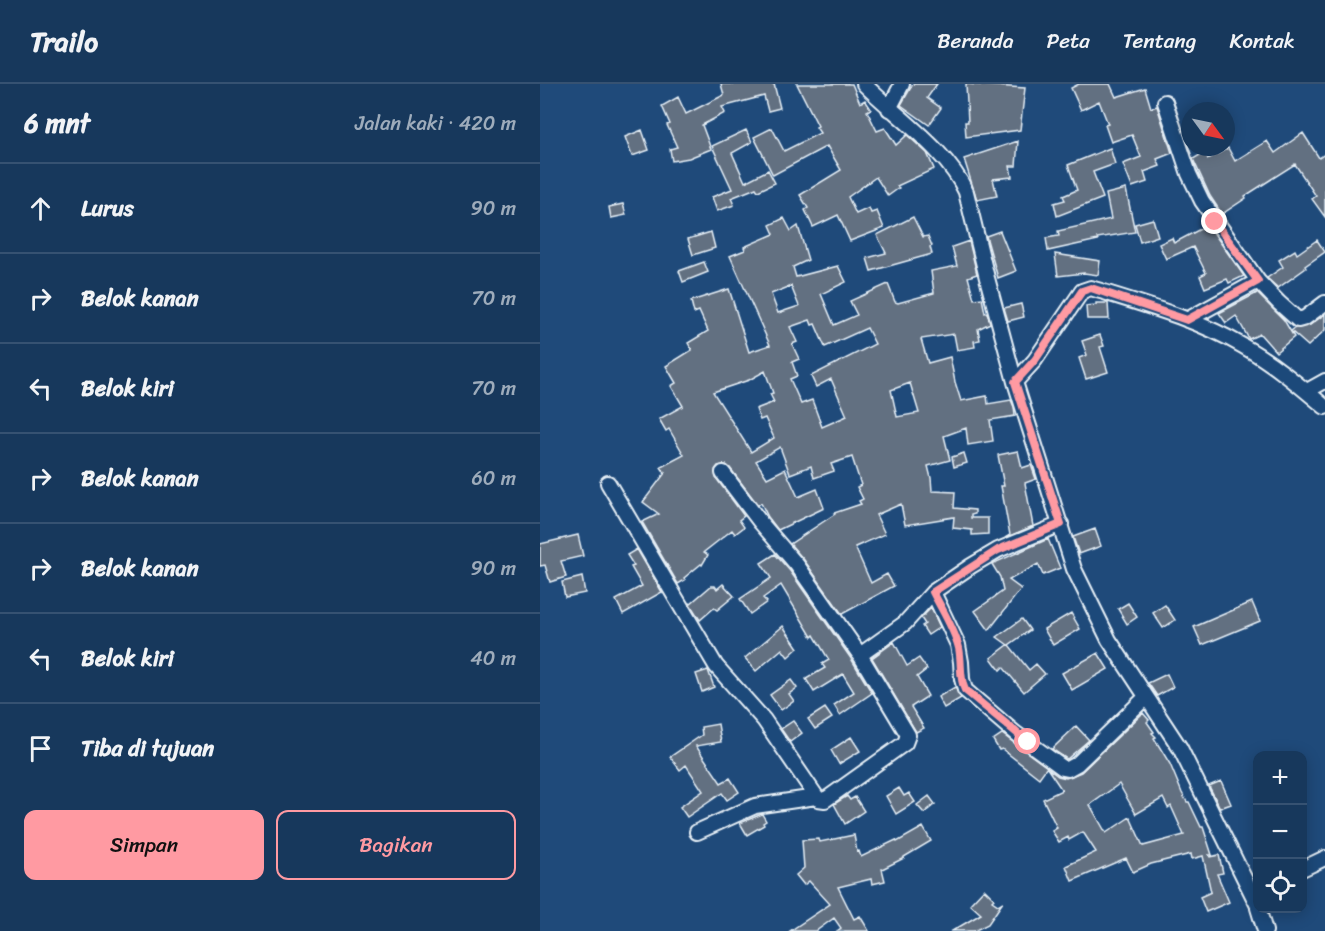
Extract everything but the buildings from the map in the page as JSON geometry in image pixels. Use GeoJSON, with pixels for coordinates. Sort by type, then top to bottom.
{"type":"FeatureCollection","features":[{"type":"Feature","properties":{"kind":"street"},"geometry":{"type":"LineString","coordinates":[[864,84],[949,162],[960,179],[966,192],[1015,382],[1074,569],[1109,640],[1179,748],[1253,895]]}},
{"type":"Feature","properties":{"kind":"street"},"geometry":{"type":"LineString","coordinates":[[889,109],[902,84]]}},
{"type":"Feature","properties":{"kind":"street"},"geometry":{"type":"LineString","coordinates":[[1165,102],[1202,201],[1258,281],[1298,320],[1305,318],[1325,303]]}},
{"type":"Feature","properties":{"kind":"street"},"geometry":{"type":"LineString","coordinates":[[1187,320],[1258,281]]}},
{"type":"Feature","properties":{"kind":"street"},"geometry":{"type":"LineString","coordinates":[[1015,382],[1035,360],[1082,291],[1091,288],[1187,320],[1242,345],[1285,373],[1325,407]]}},
{"type":"Feature","properties":{"kind":"street"},"geometry":{"type":"LineString","coordinates":[[1307,392],[1325,381]]}},
{"type":"Feature","properties":{"kind":"street"},"geometry":{"type":"LineString","coordinates":[[608,483],[716,666],[764,720],[816,797],[821,801],[825,800],[905,742],[908,738],[907,732],[860,656],[797,565],[723,473]]}},
{"type":"Feature","properties":{"kind":"street"},"geometry":{"type":"LineString","coordinates":[[860,656],[904,623],[933,592],[998,550],[1061,524]]}},
{"type":"Feature","properties":{"kind":"street"},"geometry":{"type":"LineString","coordinates":[[933,592],[958,645],[965,690],[1015,733],[1064,768],[1068,769],[1077,764],[1146,697]]}},
{"type":"Feature","properties":{"kind":"street"},"geometry":{"type":"LineString","coordinates":[[697,832],[755,806],[816,797]]}},
{"type":"Feature","properties":{"kind":"street"},"geometry":{"type":"LineString","coordinates":[[1307,867],[1325,858]]}},
{"type":"Feature","properties":{"kind":"street"},"geometry":{"type":"LineString","coordinates":[[1260,913],[1265,931]]}},
{"type":"Feature","properties":{"kind":"route"},"geometry":{"type":"LineString","coordinates":[[1028,742],[965,690],[958,645],[933,592],[998,550],[1061,524],[1015,382],[1035,360],[1082,291],[1091,288],[1187,320],[1258,281],[1215,222]]}}]}
